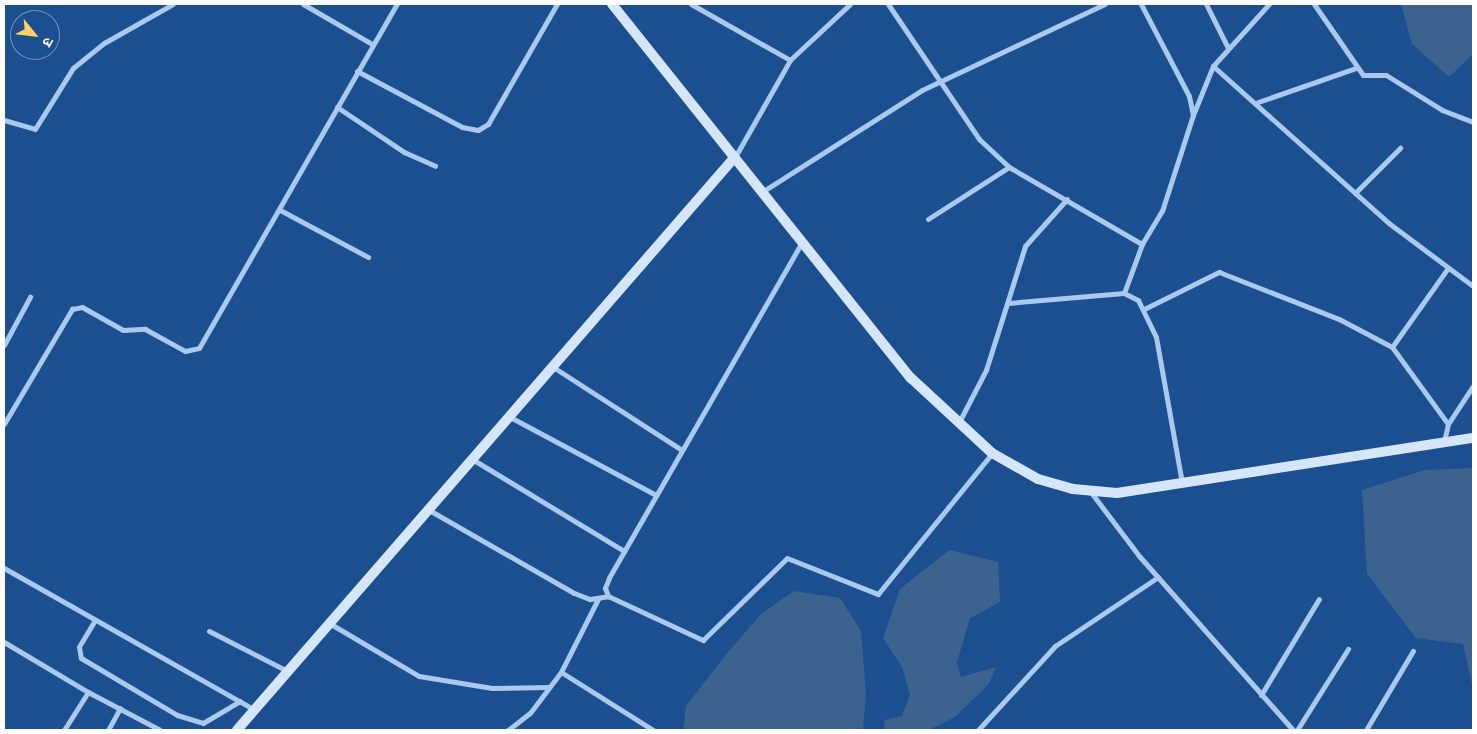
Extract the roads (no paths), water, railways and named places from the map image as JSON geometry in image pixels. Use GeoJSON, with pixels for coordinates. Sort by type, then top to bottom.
{"type":"FeatureCollection","features":[{"type":"Feature","properties":{"kind":"main road"},"geometry":{"type":"LineString","coordinates":[[612,4],[911,378],[957,425],[992,453],[1038,479],[1090,491],[1117,493],[1473,438]]}},
{"type":"Feature","properties":{"kind":"main road"},"geometry":{"type":"LineString","coordinates":[[237,730],[734,158]]}},
{"type":"Feature","properties":{"kind":"street"},"geometry":{"type":"LineString","coordinates":[[4,120],[35,129],[73,68],[104,43],[173,4]]}},
{"type":"Feature","properties":{"kind":"street"},"geometry":{"type":"LineString","coordinates":[[303,4],[372,44]]}},
{"type":"Feature","properties":{"kind":"street"},"geometry":{"type":"LineString","coordinates":[[4,424],[72,308],[82,307],[123,330],[142,328],[194,352],[280,210],[356,71],[397,4]]}},
{"type":"Feature","properties":{"kind":"street"},"geometry":{"type":"LineString","coordinates":[[356,71],[462,127],[478,130],[488,124],[557,4]]}},
{"type":"Feature","properties":{"kind":"street"},"geometry":{"type":"LineString","coordinates":[[691,4],[790,60]]}},
{"type":"Feature","properties":{"kind":"street"},"geometry":{"type":"LineString","coordinates":[[734,158],[790,60],[850,4]]}},
{"type":"Feature","properties":{"kind":"street"},"geometry":{"type":"LineString","coordinates":[[888,4],[940,84],[979,139],[1009,167],[1067,198],[1142,244]]}},
{"type":"Feature","properties":{"kind":"street"},"geometry":{"type":"LineString","coordinates":[[762,192],[856,129],[922,90],[940,84],[1039,31],[1105,4]]}},
{"type":"Feature","properties":{"kind":"street"},"geometry":{"type":"LineString","coordinates":[[1140,4],[1189,96],[1193,114]]}},
{"type":"Feature","properties":{"kind":"street"},"geometry":{"type":"LineString","coordinates":[[1206,4],[1228,48]]}},
{"type":"Feature","properties":{"kind":"street"},"geometry":{"type":"LineString","coordinates":[[1124,293],[1142,244],[1162,211],[1193,114],[1213,66],[1269,4]]}},
{"type":"Feature","properties":{"kind":"street"},"geometry":{"type":"LineString","coordinates":[[1314,4],[1356,68],[1366,76],[1386,76],[1442,110],[1473,122]]}},
{"type":"Feature","properties":{"kind":"street"},"geometry":{"type":"LineString","coordinates":[[1213,66],[1258,102],[1355,193],[1473,286]]}},
{"type":"Feature","properties":{"kind":"street"},"geometry":{"type":"LineString","coordinates":[[1258,102],[1356,68]]}},
{"type":"Feature","properties":{"kind":"street"},"geometry":{"type":"LineString","coordinates":[[337,108],[404,152],[436,166]]}},
{"type":"Feature","properties":{"kind":"street"},"geometry":{"type":"LineString","coordinates":[[1355,193],[1400,148]]}},
{"type":"Feature","properties":{"kind":"street"},"geometry":{"type":"LineString","coordinates":[[928,219],[1009,167]]}},
{"type":"Feature","properties":{"kind":"street"},"geometry":{"type":"LineString","coordinates":[[957,425],[986,370],[1025,246],[1067,198]]}},
{"type":"Feature","properties":{"kind":"street"},"geometry":{"type":"LineString","coordinates":[[280,210],[368,257]]}},
{"type":"Feature","properties":{"kind":"street"},"geometry":{"type":"LineString","coordinates":[[608,596],[605,588],[624,551],[802,242]]}},
{"type":"Feature","properties":{"kind":"street"},"geometry":{"type":"LineString","coordinates":[[1392,347],[1448,268]]}},
{"type":"Feature","properties":{"kind":"street"},"geometry":{"type":"LineString","coordinates":[[1144,310],[1219,272],[1339,319],[1392,347],[1448,424]]}},
{"type":"Feature","properties":{"kind":"street"},"geometry":{"type":"LineString","coordinates":[[1008,303],[1124,293],[1144,310],[1156,337],[1182,482]]}},
{"type":"Feature","properties":{"kind":"street"},"geometry":{"type":"LineString","coordinates":[[4,346],[30,297]]}},
{"type":"Feature","properties":{"kind":"street"},"geometry":{"type":"LineString","coordinates":[[553,366],[682,450]]}},
{"type":"Feature","properties":{"kind":"street"},"geometry":{"type":"LineString","coordinates":[[1444,441],[1448,424],[1473,386]]}},
{"type":"Feature","properties":{"kind":"street"},"geometry":{"type":"LineString","coordinates":[[510,417],[656,495]]}},
{"type":"Feature","properties":{"kind":"street"},"geometry":{"type":"LineString","coordinates":[[429,510],[574,593],[598,599],[608,596],[703,640],[786,558],[878,594],[992,453]]}},
{"type":"Feature","properties":{"kind":"street"},"geometry":{"type":"LineString","coordinates":[[472,459],[624,551]]}},
{"type":"Feature","properties":{"kind":"street"},"geometry":{"type":"LineString","coordinates":[[1090,491],[1158,576],[1293,730]]}},
{"type":"Feature","properties":{"kind":"street"},"geometry":{"type":"LineString","coordinates":[[4,568],[255,710]]}},
{"type":"Feature","properties":{"kind":"street"},"geometry":{"type":"LineString","coordinates":[[978,730],[1055,646],[1158,576]]}},
{"type":"Feature","properties":{"kind":"street"},"geometry":{"type":"LineString","coordinates":[[508,730],[530,713],[561,672],[598,599]]}},
{"type":"Feature","properties":{"kind":"street"},"geometry":{"type":"LineString","coordinates":[[1261,695],[1318,599]]}},
{"type":"Feature","properties":{"kind":"street"},"geometry":{"type":"LineString","coordinates":[[95,620],[79,647],[81,658],[177,715],[202,723],[240,700]]}},
{"type":"Feature","properties":{"kind":"street"},"geometry":{"type":"LineString","coordinates":[[329,623],[419,676],[492,688],[548,687]]}},
{"type":"Feature","properties":{"kind":"street"},"geometry":{"type":"LineString","coordinates":[[209,631],[288,672]]}},
{"type":"Feature","properties":{"kind":"street"},"geometry":{"type":"LineString","coordinates":[[4,642],[88,692],[160,730]]}},
{"type":"Feature","properties":{"kind":"street"},"geometry":{"type":"LineString","coordinates":[[1297,730],[1348,649]]}},
{"type":"Feature","properties":{"kind":"street"},"geometry":{"type":"LineString","coordinates":[[1366,730],[1413,651]]}},
{"type":"Feature","properties":{"kind":"street"},"geometry":{"type":"LineString","coordinates":[[561,672],[653,730]]}},
{"type":"Feature","properties":{"kind":"street"},"geometry":{"type":"LineString","coordinates":[[64,730],[88,692]]}},
{"type":"Feature","properties":{"kind":"street"},"geometry":{"type":"LineString","coordinates":[[108,730],[120,708]]}},
{"type":"Feature","properties":{"kind":"water"},"geometry":{"type":"Polygon","coordinates":[[[1401,4],[1473,4],[1473,54],[1449,77],[1412,44],[1401,4]]]}},
{"type":"Feature","properties":{"kind":"water"},"geometry":{"type":"Polygon","coordinates":[[[1473,468],[1473,689],[1463,644],[1416,638],[1367,574],[1362,490],[1425,470],[1473,468]]]}},
{"type":"Feature","properties":{"kind":"water"},"geometry":{"type":"Polygon","coordinates":[[[949,550],[998,562],[1000,602],[970,618],[957,662],[961,677],[996,667],[989,684],[955,717],[929,730],[885,730],[884,720],[902,716],[910,695],[902,667],[883,638],[900,589],[949,550]]]}},
{"type":"Feature","properties":{"kind":"water"},"geometry":{"type":"Polygon","coordinates":[[[794,591],[840,598],[861,631],[866,693],[863,730],[683,730],[686,706],[724,657],[760,615],[794,591]]]}}]}
